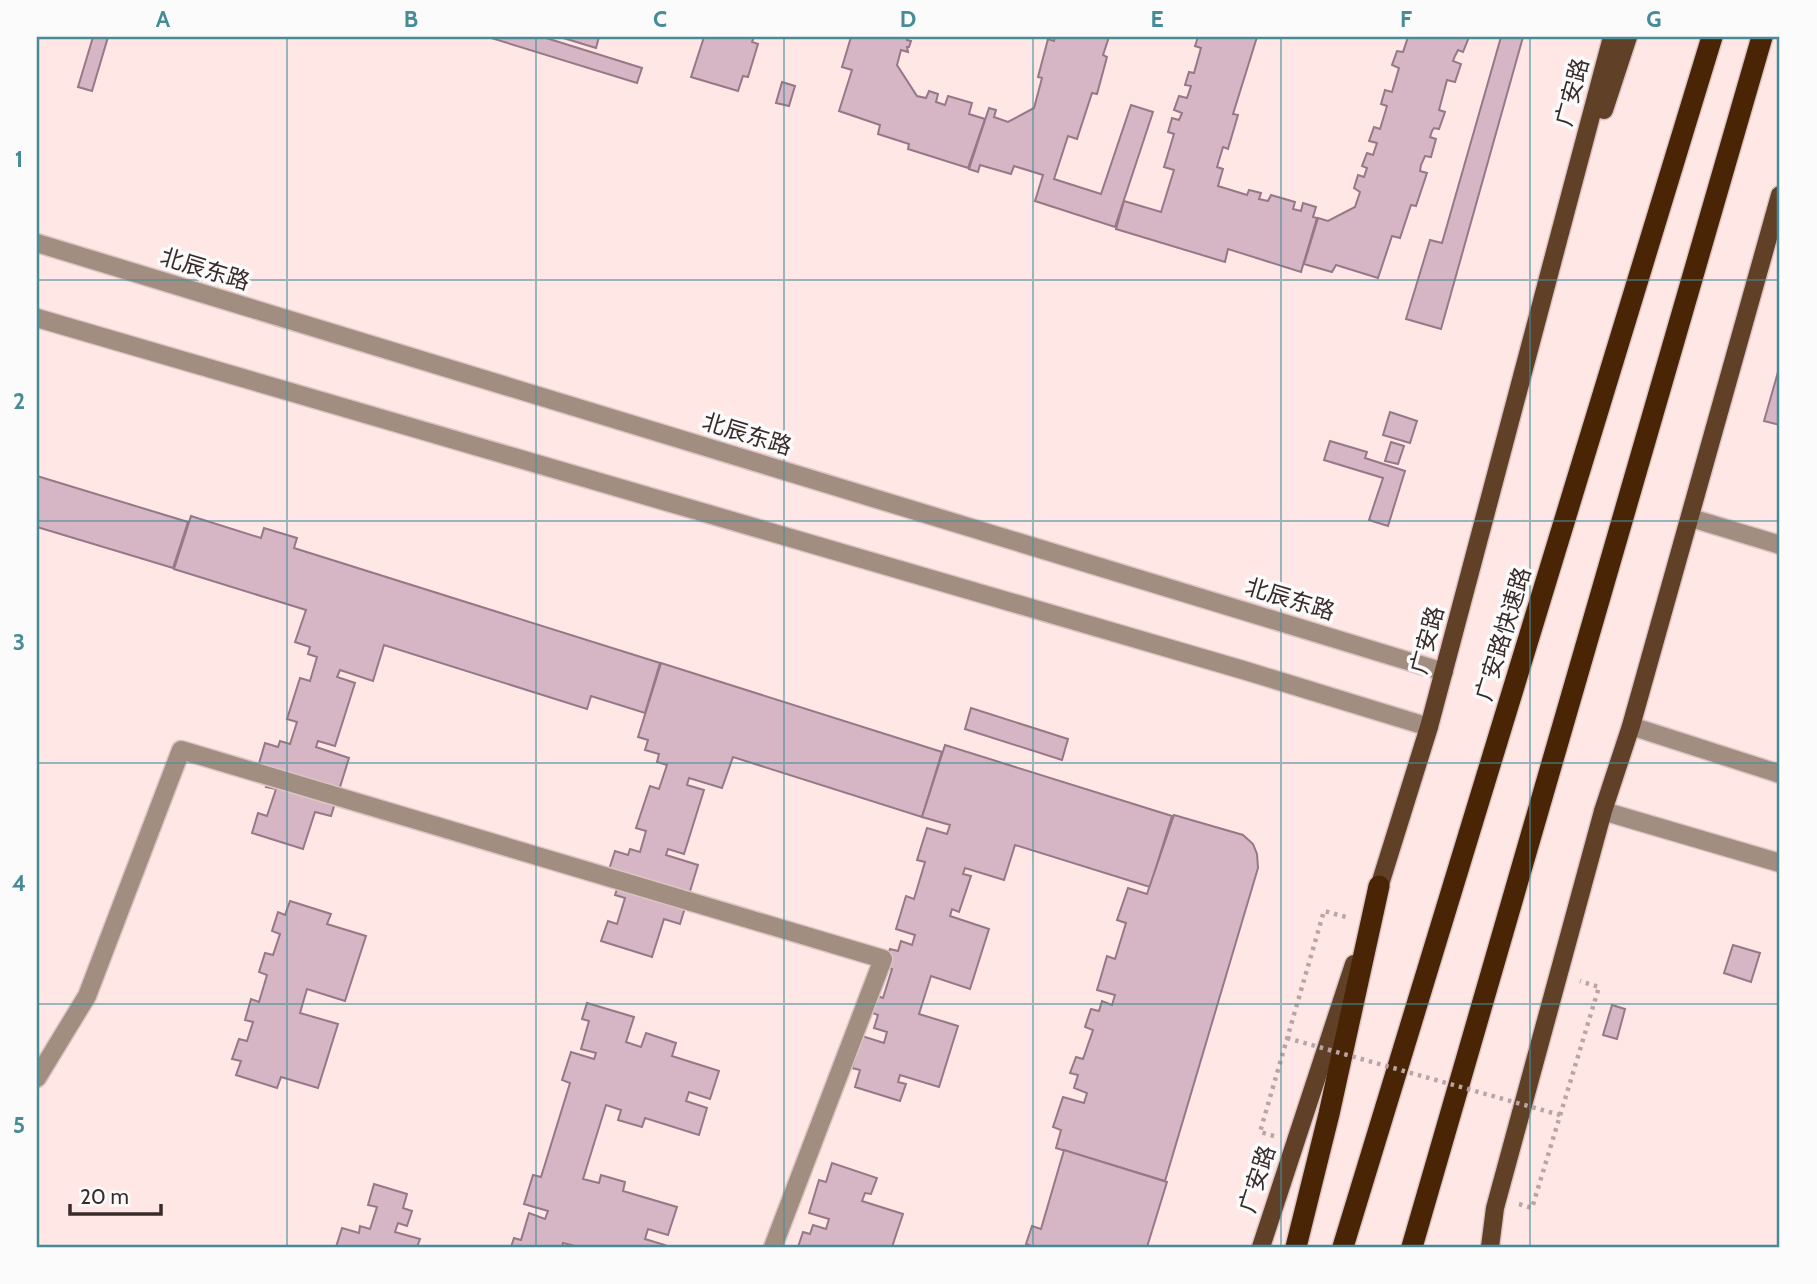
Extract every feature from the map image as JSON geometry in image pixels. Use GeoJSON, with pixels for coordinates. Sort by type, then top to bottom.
{"type":"FeatureCollection","features":[{"type":"Feature","properties":{"kind":"highway","name":"广安路快速路"},"geometry":{"type":"LineString","coordinates":[[1343,1247],[1712,37]]}},
{"type":"Feature","properties":{"kind":"highway"},"geometry":{"type":"LineString","coordinates":[[1412,1247],[1762,37]]}},
{"type":"Feature","properties":{"kind":"highway"},"geometry":{"type":"LineString","coordinates":[[1296,1247],[1329,1114],[1379,886]]}},
{"type":"Feature","properties":{"kind":"main road","name":"广安路"},"geometry":{"type":"LineString","coordinates":[[1261,1247],[1429,727],[1612,37]]}},
{"type":"Feature","properties":{"kind":"main road"},"geometry":{"type":"LineString","coordinates":[[1555,252],[1628,37]]}},
{"type":"Feature","properties":{"kind":"main road"},"geometry":{"type":"LineString","coordinates":[[1480,1247],[1495,1208],[1603,811],[1631,726],[1691,518],[1780,195]]}},
{"type":"Feature","properties":{"kind":"main road"},"geometry":{"type":"LineString","coordinates":[[1490,1247],[1495,1208]]}},
{"type":"Feature","properties":{"kind":"street","name":"北辰东路"},"geometry":{"type":"LineString","coordinates":[[37,243],[1444,672]]}},
{"type":"Feature","properties":{"kind":"street"},"geometry":{"type":"LineString","coordinates":[[37,318],[1243,670],[1429,727]]}},
{"type":"Feature","properties":{"kind":"street"},"geometry":{"type":"LineString","coordinates":[[1691,518],[1780,545]]}},
{"type":"Feature","properties":{"kind":"street"},"geometry":{"type":"LineString","coordinates":[[1631,726],[1780,774]]}},
{"type":"Feature","properties":{"kind":"street"},"geometry":{"type":"LineString","coordinates":[[37,1077],[87,996],[181,750],[883,959],[773,1247]]}},
{"type":"Feature","properties":{"kind":"street"},"geometry":{"type":"LineString","coordinates":[[1603,811],[1780,863]]}},
{"type":"Feature","properties":{"kind":"path"},"geometry":{"type":"LineString","coordinates":[[1260,1132],[1324,911]]}},
{"type":"Feature","properties":{"kind":"path"},"geometry":{"type":"LineString","coordinates":[[1532,1208],[1599,987]]}},
{"type":"Feature","properties":{"kind":"path"},"geometry":{"type":"LineString","coordinates":[[1287,1038],[1560,1115]]}},
{"type":"Feature","properties":{"kind":"building"},"geometry":{"type":"Polygon","coordinates":[[[93,37],[108,37],[92,91],[78,87],[93,37]]]}},
{"type":"Feature","properties":{"kind":"building"},"geometry":{"type":"Polygon","coordinates":[[[488,37],[543,37],[642,68],[637,83],[488,37]]]}},
{"type":"Feature","properties":{"kind":"building"},"geometry":{"type":"Polygon","coordinates":[[[560,37],[599,37],[596,48],[560,37]]]}},
{"type":"Feature","properties":{"kind":"building"},"geometry":{"type":"Polygon","coordinates":[[[704,37],[754,37],[752,42],[758,44],[748,77],[743,76],[738,91],[691,77],[704,37]]]}},
{"type":"Feature","properties":{"kind":"building"},"geometry":{"type":"Polygon","coordinates":[[[851,37],[908,37],[907,40],[911,41],[907,47],[908,52],[901,50],[897,65],[917,96],[926,98],[929,91],[938,94],[936,102],[945,105],[948,96],[972,103],[969,114],[985,119],[968,168],[908,149],[909,144],[878,134],[880,125],[839,111],[852,70],[842,67],[851,37]]]}},
{"type":"Feature","properties":{"kind":"building"},"geometry":{"type":"Polygon","coordinates":[[[1055,37],[1109,37],[1103,55],[1107,57],[1097,94],[1092,93],[1077,139],[1068,136],[1054,179],[1101,194],[1131,105],[1153,112],[1115,227],[1035,201],[1043,175],[1014,166],[1011,174],[980,165],[978,172],[969,169],[989,108],[996,110],[994,117],[1008,122],[1034,108],[1042,78],[1038,77],[1048,39],[1054,41],[1055,37]]]}},
{"type":"Feature","properties":{"kind":"building"},"geometry":{"type":"Polygon","coordinates":[[[1198,37],[1257,37],[1233,114],[1238,115],[1228,149],[1223,147],[1217,167],[1223,169],[1218,186],[1247,195],[1249,190],[1261,193],[1259,199],[1268,201],[1271,195],[1295,202],[1293,209],[1301,211],[1303,203],[1316,207],[1313,217],[1317,218],[1301,272],[1228,249],[1225,262],[1116,229],[1124,201],[1161,212],[1174,170],[1164,167],[1174,134],[1168,132],[1172,118],[1179,120],[1182,113],[1174,110],[1179,96],[1187,98],[1191,86],[1185,85],[1189,72],[1194,73],[1201,48],[1195,46],[1198,37]]]}},
{"type":"Feature","properties":{"kind":"building"},"geometry":{"type":"Polygon","coordinates":[[[1408,37],[1469,37],[1463,52],[1458,50],[1453,61],[1461,64],[1455,82],[1447,80],[1439,110],[1445,112],[1439,129],[1434,128],[1430,137],[1436,139],[1431,157],[1425,156],[1421,165],[1420,171],[1427,173],[1416,206],[1411,205],[1400,238],[1392,236],[1378,278],[1336,265],[1332,272],[1304,264],[1318,218],[1328,221],[1355,207],[1360,192],[1354,188],[1358,175],[1364,177],[1367,168],[1362,166],[1367,153],[1373,155],[1377,143],[1369,141],[1374,127],[1380,129],[1387,106],[1381,104],[1385,90],[1392,92],[1399,68],[1392,65],[1397,51],[1403,52],[1408,37]]]}},
{"type":"Feature","properties":{"kind":"building"},"geometry":{"type":"Polygon","coordinates":[[[1501,37],[1523,37],[1441,329],[1406,319],[1430,240],[1442,243],[1501,37]]]}},
{"type":"Feature","properties":{"kind":"building"},"geometry":{"type":"Polygon","coordinates":[[[782,82],[795,86],[789,106],[776,103],[782,82]]]}},
{"type":"Feature","properties":{"kind":"building"},"geometry":{"type":"Polygon","coordinates":[[[1780,365],[1780,425],[1764,421],[1780,365]]]}},
{"type":"Feature","properties":{"kind":"building"},"geometry":{"type":"Polygon","coordinates":[[[1390,412],[1417,421],[1410,443],[1383,435],[1390,412]]]}},
{"type":"Feature","properties":{"kind":"building"},"geometry":{"type":"Polygon","coordinates":[[[1330,441],[1367,452],[1365,458],[1405,471],[1388,526],[1369,520],[1383,478],[1324,460],[1330,441]]]}},
{"type":"Feature","properties":{"kind":"building"},"geometry":{"type":"Polygon","coordinates":[[[1391,442],[1404,446],[1398,464],[1385,461],[1391,442]]]}},
{"type":"Feature","properties":{"kind":"building"},"geometry":{"type":"Polygon","coordinates":[[[37,476],[188,522],[173,568],[37,527],[37,476]]]}},
{"type":"Feature","properties":{"kind":"building"},"geometry":{"type":"Polygon","coordinates":[[[191,516],[261,538],[264,528],[297,538],[294,548],[660,663],[645,713],[591,696],[587,709],[384,645],[373,681],[340,670],[337,677],[355,683],[335,746],[318,741],[316,747],[349,758],[331,816],[315,812],[303,849],[252,833],[258,813],[267,816],[276,789],[266,787],[268,781],[255,777],[265,743],[278,747],[280,741],[290,744],[297,722],[287,719],[300,678],[310,681],[317,657],[308,654],[310,647],[295,642],[306,610],[174,569],[191,516]]]}},
{"type":"Feature","properties":{"kind":"building"},"geometry":{"type":"Polygon","coordinates":[[[661,663],[942,752],[922,817],[733,757],[722,788],[689,778],[687,785],[704,790],[684,854],[668,849],[666,855],[698,865],[680,924],[664,919],[652,957],[601,941],[608,921],[617,924],[625,898],[615,895],[617,889],[604,885],[615,851],[628,855],[630,849],[640,852],[646,831],[636,828],[650,786],[659,789],[667,765],[657,762],[659,754],[645,750],[648,740],[638,737],[661,663]]]}},
{"type":"Feature","properties":{"kind":"building"},"geometry":{"type":"Polygon","coordinates":[[[971,708],[1068,739],[1062,760],[965,729],[971,708]]]}},
{"type":"Feature","properties":{"kind":"building"},"geometry":{"type":"Polygon","coordinates":[[[945,745],[1172,816],[1150,887],[1015,845],[1004,880],[965,868],[963,874],[971,876],[959,912],[952,909],[950,916],[989,929],[970,989],[931,976],[919,1014],[958,1026],[939,1087],[900,1075],[898,1082],[906,1084],[900,1101],[855,1087],[860,1070],[852,1068],[862,1036],[884,1043],[887,1032],[874,1028],[878,1015],[870,1012],[875,995],[883,998],[892,969],[884,966],[890,949],[898,951],[901,941],[912,945],[915,935],[896,929],[906,896],[914,899],[925,862],[917,860],[927,828],[947,834],[950,825],[922,817],[945,745]]]}},
{"type":"Feature","properties":{"kind":"building"},"geometry":{"type":"Polygon","coordinates":[[[1174,815],[1243,835],[1253,844],[1258,868],[1165,1181],[1056,1148],[1061,1130],[1053,1127],[1063,1097],[1084,1103],[1087,1093],[1074,1088],[1078,1075],[1070,1073],[1076,1057],[1083,1059],[1093,1030],[1085,1027],[1091,1009],[1099,1011],[1102,1001],[1112,1005],[1115,995],[1097,990],[1107,956],[1115,959],[1126,923],[1117,920],[1128,888],[1147,894],[1174,815]]]}},
{"type":"Feature","properties":{"kind":"building"},"geometry":{"type":"Polygon","coordinates":[[[290,901],[331,914],[327,924],[366,936],[345,1001],[307,989],[300,1013],[338,1024],[318,1088],[281,1077],[277,1088],[236,1075],[241,1061],[232,1059],[239,1039],[247,1041],[253,1022],[245,1020],[251,999],[259,1002],[267,975],[259,972],[265,953],[273,955],[280,934],[272,931],[278,912],[285,915],[290,901]]]}},
{"type":"Feature","properties":{"kind":"building"},"geometry":{"type":"Polygon","coordinates":[[[1733,945],[1760,953],[1751,982],[1724,973],[1733,945]]]}},
{"type":"Feature","properties":{"kind":"building"},"geometry":{"type":"Polygon","coordinates":[[[587,1003],[634,1017],[626,1042],[641,1047],[646,1033],[676,1043],[672,1056],[719,1071],[710,1099],[689,1092],[686,1101],[707,1108],[699,1135],[645,1118],[642,1127],[618,1120],[621,1110],[606,1105],[583,1179],[599,1183],[601,1175],[625,1182],[623,1191],[677,1207],[668,1235],[648,1229],[645,1239],[665,1245],[664,1247],[579,1247],[563,1243],[562,1247],[511,1247],[514,1238],[521,1240],[529,1213],[545,1219],[548,1211],[524,1204],[533,1175],[541,1177],[570,1083],[562,1080],[571,1052],[594,1059],[596,1053],[581,1049],[589,1021],[582,1019],[587,1003]]]}},
{"type":"Feature","properties":{"kind":"building"},"geometry":{"type":"Polygon","coordinates":[[[1612,1005],[1625,1009],[1617,1039],[1603,1035],[1612,1005]]]}},
{"type":"Feature","properties":{"kind":"building"},"geometry":{"type":"Polygon","coordinates":[[[1064,1150],[1167,1182],[1147,1247],[1034,1247],[1026,1244],[1032,1226],[1041,1229],[1064,1150]]]}},
{"type":"Feature","properties":{"kind":"building"},"geometry":{"type":"Polygon","coordinates":[[[832,1163],[877,1178],[871,1194],[865,1193],[862,1201],[903,1214],[892,1247],[798,1247],[803,1232],[810,1234],[813,1225],[826,1229],[829,1219],[809,1213],[819,1180],[826,1182],[832,1163]]]}},
{"type":"Feature","properties":{"kind":"building"},"geometry":{"type":"Polygon","coordinates":[[[374,1184],[407,1194],[403,1208],[412,1211],[407,1226],[398,1223],[395,1232],[420,1239],[417,1247],[336,1247],[342,1228],[359,1233],[360,1226],[370,1229],[377,1207],[368,1205],[374,1184]]]}}]}
